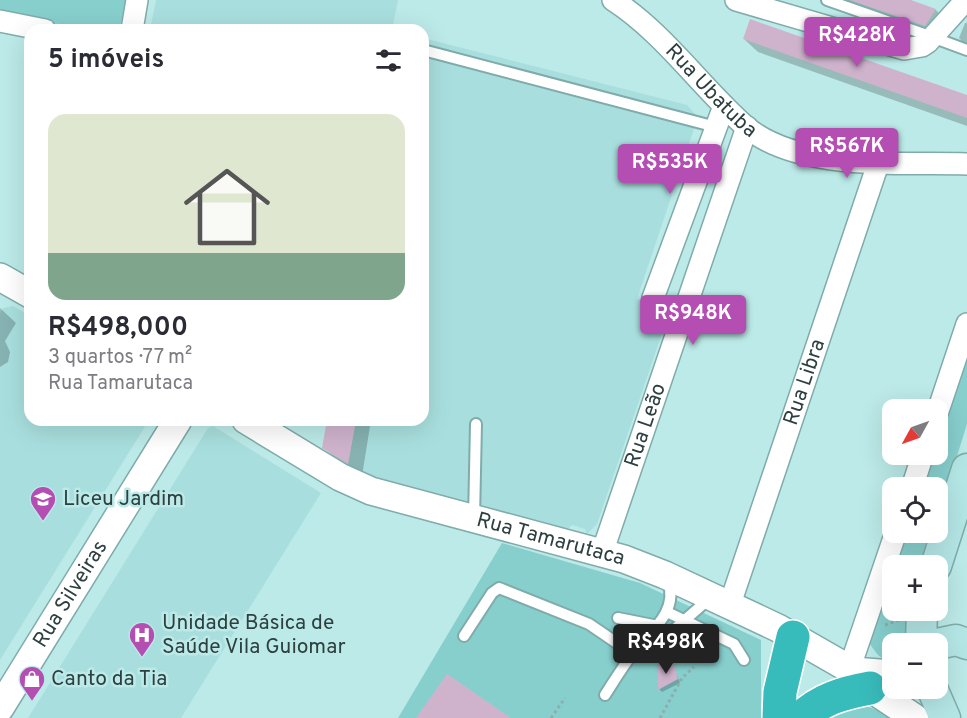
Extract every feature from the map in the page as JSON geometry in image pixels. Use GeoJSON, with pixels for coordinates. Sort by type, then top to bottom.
{"type":"FeatureCollection","features":[{"type":"Feature","properties":{"kind":"highway"},"geometry":{"type":"LineString","coordinates":[[779,718],[780,692],[793,637]]}},
{"type":"Feature","properties":{"kind":"highway"},"geometry":{"type":"LineString","coordinates":[[801,718],[817,704],[866,676]]}},
{"type":"Feature","properties":{"kind":"main road"},"geometry":{"type":"LineString","coordinates":[[940,555],[967,469]]}},
{"type":"Feature","properties":{"kind":"main road"},"geometry":{"type":"LineString","coordinates":[[948,639],[967,644]]}},
{"type":"Feature","properties":{"kind":"main road"},"geometry":{"type":"LineString","coordinates":[[937,699],[945,718]]}},
{"type":"Feature","properties":{"kind":"street"},"geometry":{"type":"LineString","coordinates":[[133,24],[137,0]]}},
{"type":"Feature","properties":{"kind":"street","name":"Rua Ubatuba"},"geometry":{"type":"LineString","coordinates":[[612,0],[653,34],[747,127],[769,141],[804,156],[967,164]]}},
{"type":"Feature","properties":{"kind":"street"},"geometry":{"type":"LineString","coordinates":[[736,0],[895,48],[922,46],[928,36],[966,0]]}},
{"type":"Feature","properties":{"kind":"street"},"geometry":{"type":"LineString","coordinates":[[0,21],[24,26]]}},
{"type":"Feature","properties":{"kind":"street"},"geometry":{"type":"LineString","coordinates":[[654,298],[724,106]]}},
{"type":"Feature","properties":{"kind":"street","name":"Rua Leão"},"geometry":{"type":"LineString","coordinates":[[602,554],[747,127]]}},
{"type":"Feature","properties":{"kind":"street","name":"Rua Libra"},"geometry":{"type":"LineString","coordinates":[[721,600],[879,161]]}},
{"type":"Feature","properties":{"kind":"street"},"geometry":{"type":"LineString","coordinates":[[0,277],[24,291]]}},
{"type":"Feature","properties":{"kind":"street"},"geometry":{"type":"LineString","coordinates":[[942,399],[967,324]]}},
{"type":"Feature","properties":{"kind":"street","name":"Rua Silveiras"},"geometry":{"type":"LineString","coordinates":[[0,708],[174,426]]}},
{"type":"Feature","properties":{"kind":"street","name":"Rua Tamarutaca"},"geometry":{"type":"LineString","coordinates":[[256,426],[340,477],[363,488],[602,554],[666,575],[721,600],[866,676],[915,718]]}},
{"type":"Feature","properties":{"kind":"street"},"geometry":{"type":"LineString","coordinates":[[866,676],[894,543]]}},
{"type":"Feature","properties":{"kind":"lane"},"geometry":{"type":"LineString","coordinates":[[827,0],[967,50]]}},
{"type":"Feature","properties":{"kind":"lane"},"geometry":{"type":"LineString","coordinates":[[429,52],[716,127]]}},
{"type":"Feature","properties":{"kind":"lane"},"geometry":{"type":"LineString","coordinates":[[474,519],[476,424]]}},
{"type":"Feature","properties":{"kind":"lane"},"geometry":{"type":"LineString","coordinates":[[605,695],[633,654],[658,626],[667,612],[671,593],[666,575]]}},
{"type":"Feature","properties":{"kind":"lane"},"geometry":{"type":"LineString","coordinates":[[464,636],[492,593],[499,588],[589,624],[633,654],[651,652],[685,621],[721,600]]}},
{"type":"Feature","properties":{"kind":"lane"},"geometry":{"type":"LineString","coordinates":[[667,612],[734,644],[744,660]]}},
{"type":"Feature","properties":{"kind":"lane"},"geometry":{"type":"LineString","coordinates":[[618,618],[658,626]]}},
{"type":"Feature","properties":{"kind":"path"},"geometry":{"type":"LineString","coordinates":[[660,718],[678,684],[694,667]]}},
{"type":"Feature","properties":{"kind":"path"},"geometry":{"type":"LineString","coordinates":[[551,718],[565,698]]}},
{"type":"Feature","properties":{"kind":"shaded area"},"geometry":{"type":"Polygon","coordinates":[[[0,0],[126,0],[120,24],[57,24],[0,11],[0,0]]]}},
{"type":"Feature","properties":{"kind":"shaded area"},"geometry":{"type":"Polygon","coordinates":[[[156,0],[398,0],[393,24],[151,24],[156,0]]]}},
{"type":"Feature","properties":{"kind":"shaded area"},"geometry":{"type":"Polygon","coordinates":[[[429,40],[687,105],[698,117],[637,299],[671,307],[597,524],[587,534],[585,529],[572,525],[568,529],[499,511],[384,480],[348,465],[355,426],[429,426],[429,40]]]}},
{"type":"Feature","properties":{"kind":"shaded area","name":"Liceu Jardim"},"geometry":{"type":"Polygon","coordinates":[[[13,306],[24,312],[24,426],[145,426],[0,660],[0,314],[3,308],[13,306]]]}},
{"type":"Feature","properties":{"kind":"shaded area"},"geometry":{"type":"Polygon","coordinates":[[[967,353],[967,424],[948,485],[948,477],[926,477],[930,465],[948,465],[948,411],[967,353]]]}},
{"type":"Feature","properties":{"kind":"shaded area"},"geometry":{"type":"Polygon","coordinates":[[[213,426],[321,493],[181,718],[28,718],[208,428],[213,426]]]}},
{"type":"Feature","properties":{"kind":"shaded area"},"geometry":{"type":"Polygon","coordinates":[[[502,543],[640,583],[761,640],[761,718],[398,718],[502,543]]]}},
{"type":"Feature","properties":{"kind":"shaded area"},"geometry":{"type":"Polygon","coordinates":[[[904,543],[930,543],[926,555],[900,555],[904,543]]]}},
{"type":"Feature","properties":{"kind":"shaded area"},"geometry":{"type":"Polygon","coordinates":[[[882,607],[882,621],[911,621],[910,633],[882,633],[882,658],[870,644],[882,607]]]}},
{"type":"Feature","properties":{"kind":"shaded area"},"geometry":{"type":"Polygon","coordinates":[[[862,704],[896,718],[821,718],[862,704]]]}},
{"type":"Feature","properties":{"kind":"building"},"geometry":{"type":"Polygon","coordinates":[[[850,0],[911,0],[936,9],[925,26],[850,0]]]}},
{"type":"Feature","properties":{"kind":"building"},"geometry":{"type":"Polygon","coordinates":[[[750,19],[967,95],[967,118],[743,39],[750,19]]]}},
{"type":"Feature","properties":{"kind":"building"},"geometry":{"type":"Polygon","coordinates":[[[326,426],[355,426],[348,464],[322,448],[326,426]]]}},
{"type":"Feature","properties":{"kind":"building"},"geometry":{"type":"Polygon","coordinates":[[[674,664],[678,679],[658,690],[658,666],[674,664]]]}},
{"type":"Feature","properties":{"kind":"building"},"geometry":{"type":"Polygon","coordinates":[[[447,674],[511,718],[416,718],[447,674]]]}},
{"type":"Feature","properties":{"kind":"place","name":"Liceu Jardim"},"geometry":{"type":"Point","coordinates":[43,522]}},
{"type":"Feature","properties":{"kind":"place","name":"Unidade Básica de Saúde Vila Guiomar"},"geometry":{"type":"Point","coordinates":[142,658]}},
{"type":"Feature","properties":{"kind":"place","name":"Canto da Tia"},"geometry":{"type":"Point","coordinates":[32,702]}}]}
